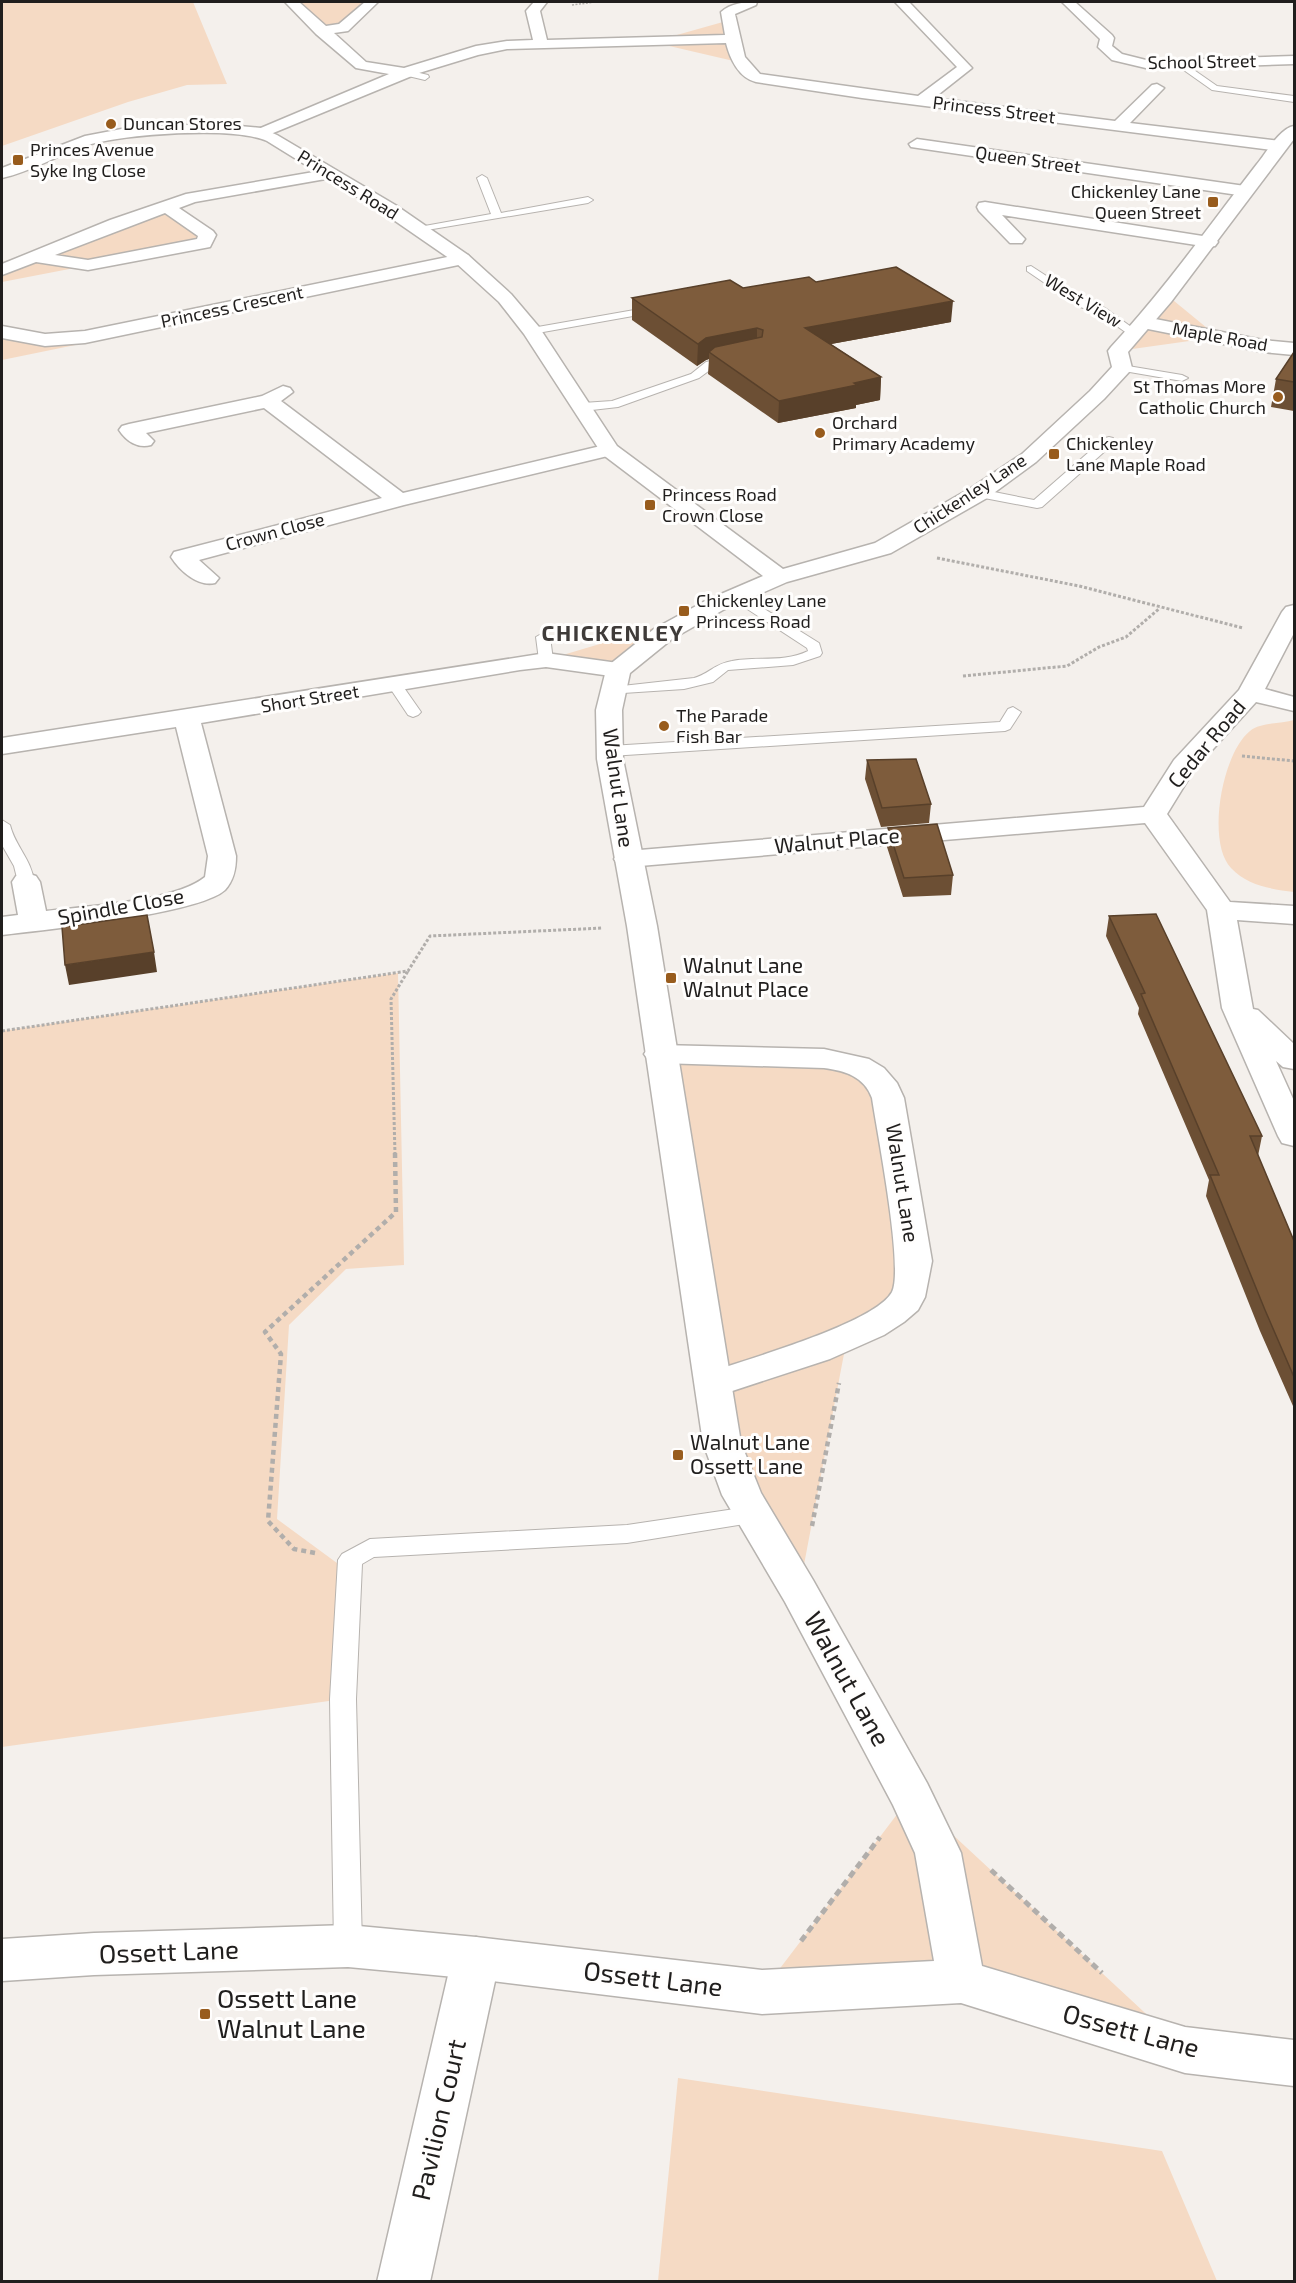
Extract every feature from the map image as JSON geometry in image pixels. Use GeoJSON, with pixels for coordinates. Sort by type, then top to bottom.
{"type":"FeatureCollection","features":[{"type":"Feature","properties":{"kind":"street"},"geometry":{"type":"LineString","coordinates":[[292,2],[360,65],[407,73]]}},
{"type":"Feature","properties":{"kind":"street"},"geometry":{"type":"LineString","coordinates":[[321,31],[343,28],[372,2]]}},
{"type":"Feature","properties":{"kind":"street"},"geometry":{"type":"LineString","coordinates":[[540,2],[532,11],[541,45]]}},
{"type":"Feature","properties":{"kind":"street","name":"Princess Street"},"geometry":{"type":"LineString","coordinates":[[751,2],[728,12],[738,62],[744,71],[756,78],[1280,146]]}},
{"type":"Feature","properties":{"kind":"street"},"geometry":{"type":"LineString","coordinates":[[902,2],[965,68],[921,101]]}},
{"type":"Feature","properties":{"kind":"street","name":"School Street"},"geometry":{"type":"LineString","coordinates":[[1068,2],[1107,38],[1105,47],[1118,57],[1150,65],[1294,60]]}},
{"type":"Feature","properties":{"kind":"street","name":"Princess Road"},"geometry":{"type":"LineString","coordinates":[[261,133],[407,73],[478,49],[734,39]]}},
{"type":"Feature","properties":{"kind":"street"},"geometry":{"type":"LineString","coordinates":[[1119,125],[1156,88]]}},
{"type":"Feature","properties":{"kind":"street"},"geometry":{"type":"LineString","coordinates":[[1046,131],[1063,118]]}},
{"type":"Feature","properties":{"kind":"street"},"geometry":{"type":"LineString","coordinates":[[2,173],[62,149],[112,135],[201,125],[261,133]]}},
{"type":"Feature","properties":{"kind":"street"},"geometry":{"type":"LineString","coordinates":[[1122,368],[1118,351],[1140,328],[1209,242],[1245,191],[1294,130]]}},
{"type":"Feature","properties":{"kind":"street","name":"Princess Road"},"geometry":{"type":"LineString","coordinates":[[261,133],[391,210],[462,259],[505,297],[532,331],[609,450],[778,577]]}},
{"type":"Feature","properties":{"kind":"street","name":"Queen Street"},"geometry":{"type":"LineString","coordinates":[[917,144],[1245,191]]}},
{"type":"Feature","properties":{"kind":"street"},"geometry":{"type":"LineString","coordinates":[[1011,158],[1029,144]]}},
{"type":"Feature","properties":{"kind":"street"},"geometry":{"type":"LineString","coordinates":[[2,270],[116,224],[192,198],[331,174]]}},
{"type":"Feature","properties":{"kind":"street"},"geometry":{"type":"LineString","coordinates":[[32,257],[88,265],[204,243],[207,235],[167,207]]}},
{"type":"Feature","properties":{"kind":"street"},"geometry":{"type":"LineString","coordinates":[[1016,239],[985,207],[1209,242]]}},
{"type":"Feature","properties":{"kind":"street","name":"Princess Crescent"},"geometry":{"type":"LineString","coordinates":[[2,332],[45,340],[84,337],[462,259]]}},
{"type":"Feature","properties":{"kind":"street","name":"Maple Road"},"geometry":{"type":"LineString","coordinates":[[1140,328],[1294,349]]}},
{"type":"Feature","properties":{"kind":"street","name":"Chickenley Lane"},"geometry":{"type":"LineString","coordinates":[[778,577],[883,548],[979,493],[1029,458],[1097,395],[1122,368]]}},
{"type":"Feature","properties":{"kind":"street"},"geometry":{"type":"LineString","coordinates":[[144,441],[129,430],[275,396],[399,500]]}},
{"type":"Feature","properties":{"kind":"street","name":"Crown Close"},"geometry":{"type":"LineString","coordinates":[[207,578],[182,556],[399,500],[609,450]]}},
{"type":"Feature","properties":{"kind":"street"},"geometry":{"type":"LineString","coordinates":[[615,681],[663,634],[694,616],[778,577]]}},
{"type":"Feature","properties":{"kind":"street","name":"Cedar Road"},"geometry":{"type":"LineString","coordinates":[[1153,814],[1183,766],[1250,693],[1294,612]]}},
{"type":"Feature","properties":{"kind":"street","name":"Short Street"},"geometry":{"type":"LineString","coordinates":[[2,746],[394,685],[544,649],[615,681]]}},
{"type":"Feature","properties":{"kind":"street","name":"Walnut Lane"},"geometry":{"type":"LineString","coordinates":[[615,681],[609,710],[610,751],[642,926],[722,1443],[742,1495],[799,1591],[911,1796],[938,1853],[961,1981]]}},
{"type":"Feature","properties":{"kind":"street"},"geometry":{"type":"LineString","coordinates":[[1250,693],[1294,704]]}},
{"type":"Feature","properties":{"kind":"street","name":"Spindle Close"},"geometry":{"type":"LineString","coordinates":[[2,926],[157,904],[192,896],[213,886],[222,871],[222,856],[187,718]]}},
{"type":"Feature","properties":{"kind":"street"},"geometry":{"type":"LineString","coordinates":[[1153,814],[1221,909],[1237,1008],[1294,1136]]}},
{"type":"Feature","properties":{"kind":"street","name":"Walnut Place"},"geometry":{"type":"LineString","coordinates":[[628,859],[1153,814]]}},
{"type":"Feature","properties":{"kind":"street","name":"Spindle Close"},"geometry":{"type":"LineString","coordinates":[[26,882],[34,921]]}},
{"type":"Feature","properties":{"kind":"street"},"geometry":{"type":"LineString","coordinates":[[1221,909],[1294,915]]}},
{"type":"Feature","properties":{"kind":"street"},"geometry":{"type":"LineString","coordinates":[[1237,1008],[1294,1060]]}},
{"type":"Feature","properties":{"kind":"street","name":"Walnut Lane"},"geometry":{"type":"LineString","coordinates":[[660,1054],[806,1058],[858,1066],[874,1075],[884,1085],[914,1261],[912,1282],[907,1299],[896,1312],[848,1338],[714,1384]]}},
{"type":"Feature","properties":{"kind":"street","name":"Ossett Lane"},"geometry":{"type":"LineString","coordinates":[[2,1960],[94,1954],[348,1946],[476,1958],[762,1992],[961,1981],[1185,2050],[1294,2062]]}},
{"type":"Feature","properties":{"kind":"street","name":"Pavilion Court"},"geometry":{"type":"LineString","coordinates":[[403,2282],[476,1958]]}},
{"type":"Feature","properties":{"kind":"lane"},"geometry":{"type":"LineString","coordinates":[[1180,64],[1215,88],[1294,99]]}},
{"type":"Feature","properties":{"kind":"lane"},"geometry":{"type":"LineString","coordinates":[[407,73],[425,77]]}},
{"type":"Feature","properties":{"kind":"lane"},"geometry":{"type":"LineString","coordinates":[[482,178],[496,216]]}},
{"type":"Feature","properties":{"kind":"lane"},"geometry":{"type":"LineString","coordinates":[[419,230],[588,200]]}},
{"type":"Feature","properties":{"kind":"lane","name":"West View"},"geometry":{"type":"LineString","coordinates":[[1031,269],[1084,305],[1101,310],[1140,328]]}},
{"type":"Feature","properties":{"kind":"lane"},"geometry":{"type":"LineString","coordinates":[[532,331],[663,308]]}},
{"type":"Feature","properties":{"kind":"lane"},"geometry":{"type":"LineString","coordinates":[[583,407],[614,404],[695,376],[710,364],[745,357]]}},
{"type":"Feature","properties":{"kind":"lane"},"geometry":{"type":"LineString","coordinates":[[1122,368],[1182,378]]}},
{"type":"Feature","properties":{"kind":"lane"},"geometry":{"type":"LineString","coordinates":[[979,493],[1037,504],[1109,441]]}},
{"type":"Feature","properties":{"kind":"lane"},"geometry":{"type":"LineString","coordinates":[[615,681],[690,683],[708,680],[724,667],[794,660],[807,658],[815,653],[814,646],[736,596]]}},
{"type":"Feature","properties":{"kind":"lane"},"geometry":{"type":"LineString","coordinates":[[394,685],[413,712]]}},
{"type":"Feature","properties":{"kind":"lane"},"geometry":{"type":"LineString","coordinates":[[610,751],[1005,726],[1013,712]]}},
{"type":"Feature","properties":{"kind":"lane"},"geometry":{"type":"LineString","coordinates":[[2,825],[7,843],[26,869],[26,882]]}},
{"type":"Feature","properties":{"kind":"lane"},"geometry":{"type":"LineString","coordinates":[[348,1946],[343,1699],[350,1560],[370,1548],[627,1534],[754,1515]]}},
{"type":"Feature","properties":{"kind":"path"},"geometry":{"type":"LineString","coordinates":[[883,548],[1079,586],[1281,638]]}},
{"type":"Feature","properties":{"kind":"path"},"geometry":{"type":"LineString","coordinates":[[963,676],[1067,666],[1099,647],[1126,637],[1161,607]]}},
{"type":"Feature","properties":{"kind":"path"},"geometry":{"type":"LineString","coordinates":[[350,1560],[294,1549],[268,1521],[281,1354],[265,1332],[396,1212],[391,999],[430,936],[642,926]]}},
{"type":"Feature","properties":{"kind":"path"},"geometry":{"type":"LineString","coordinates":[[2,1031],[408,971]]}},
{"type":"Feature","properties":{"kind":"path"},"geometry":{"type":"LineString","coordinates":[[799,1591],[848,1338]]}},
{"type":"Feature","properties":{"kind":"shaded area"},"geometry":{"type":"Polygon","coordinates":[[[2,2],[193,2],[227,84],[187,85],[128,102],[2,146],[2,2]]]}},
{"type":"Feature","properties":{"kind":"shaded area"},"geometry":{"type":"Polygon","coordinates":[[[292,2],[372,2],[343,28],[321,31],[292,2]]]}},
{"type":"Feature","properties":{"kind":"shaded area"},"geometry":{"type":"Polygon","coordinates":[[[730,20],[738,62],[652,42],[730,20]]]}},
{"type":"Feature","properties":{"kind":"shaded area"},"geometry":{"type":"Polygon","coordinates":[[[167,207],[200,229],[204,243],[2,282],[2,270],[167,207]]]}},
{"type":"Feature","properties":{"kind":"shaded area"},"geometry":{"type":"Polygon","coordinates":[[[1168,296],[1218,337],[1118,351],[1168,296]]]}},
{"type":"Feature","properties":{"kind":"shaded area"},"geometry":{"type":"Polygon","coordinates":[[[2,332],[85,337],[85,343],[2,360],[2,332]]]}},
{"type":"Feature","properties":{"kind":"shaded area"},"geometry":{"type":"Polygon","coordinates":[[[694,616],[618,670],[546,660],[694,616]]]}},
{"type":"Feature","properties":{"kind":"shaded area"},"geometry":{"type":"Polygon","coordinates":[[[1294,720],[1294,892],[1252,883],[1231,868],[1223,856],[1219,839],[1219,819],[1225,777],[1240,742],[1255,728],[1294,720]]]}},
{"type":"Feature","properties":{"kind":"shaded area"},"geometry":{"type":"Polygon","coordinates":[[[398,973],[404,1265],[346,1269],[289,1325],[277,1519],[341,1566],[343,1699],[2,1747],[2,1031],[398,973]]]}},
{"type":"Feature","properties":{"kind":"shaded area"},"geometry":{"type":"Polygon","coordinates":[[[660,1054],[806,1057],[874,1075],[912,1282],[847,1338],[799,1591],[742,1495],[660,1054]]]}},
{"type":"Feature","properties":{"kind":"shaded area"},"geometry":{"type":"Polygon","coordinates":[[[911,1796],[1185,2050],[961,1981],[762,1992],[911,1796]]]}},
{"type":"Feature","properties":{"kind":"shaded area"},"geometry":{"type":"Polygon","coordinates":[[[678,2078],[1162,2151],[1217,2281],[658,2281],[678,2078]]]}},
{"type":"Feature","properties":{"kind":"building"},"geometry":{"type":"Polygon","coordinates":[[[896,267],[953,301],[805,328],[881,377],[854,383],[857,385],[779,401],[709,352],[715,347],[762,337],[763,330],[757,328],[706,338],[698,344],[632,298],[730,280],[743,288],[809,277],[816,282],[896,267]]]}},
{"type":"Feature","properties":{"kind":"building"},"geometry":{"type":"Polygon","coordinates":[[[1294,352],[1294,382],[1276,379],[1294,352]]]}},
{"type":"Feature","properties":{"kind":"building"},"geometry":{"type":"Polygon","coordinates":[[[916,759],[931,804],[882,808],[867,760],[916,759]]]}},
{"type":"Feature","properties":{"kind":"building"},"geometry":{"type":"Polygon","coordinates":[[[937,824],[953,875],[904,878],[888,828],[937,824]]]}},
{"type":"Feature","properties":{"kind":"building"},"geometry":{"type":"Polygon","coordinates":[[[1156,914],[1262,1136],[1250,1136],[1294,1241],[1294,1377],[1210,1175],[1219,1175],[1141,994],[1145,993],[1109,916],[1156,914]]]}},
{"type":"Feature","properties":{"kind":"building"},"geometry":{"type":"Polygon","coordinates":[[[147,915],[154,952],[65,965],[62,927],[147,915]]]}},
{"type":"Feature","properties":{"kind":"place","name":"Duncan Stores"},"geometry":{"type":"Point","coordinates":[111,124]}},
{"type":"Feature","properties":{"kind":"place","name":"Princes Avenue Syke Ing Close"},"geometry":{"type":"Point","coordinates":[18,160]}},
{"type":"Feature","properties":{"kind":"place","name":"Chickenley Lane Queen Street"},"geometry":{"type":"Point","coordinates":[1213,202]}},
{"type":"Feature","properties":{"kind":"place","name":"St Thomas More Catholic Church"},"geometry":{"type":"Point","coordinates":[1278,397]}},
{"type":"Feature","properties":{"kind":"place","name":"Orchard Primary Academy"},"geometry":{"type":"Point","coordinates":[820,433]}},
{"type":"Feature","properties":{"kind":"place","name":"Chickenley Lane Maple Road"},"geometry":{"type":"Point","coordinates":[1054,454]}},
{"type":"Feature","properties":{"kind":"place","name":"Princess Road Crown Close"},"geometry":{"type":"Point","coordinates":[650,505]}},
{"type":"Feature","properties":{"kind":"place","name":"Chickenley Lane Princess Road"},"geometry":{"type":"Point","coordinates":[684,611]}},
{"type":"Feature","properties":{"kind":"place","name":"The Parade Fish Bar"},"geometry":{"type":"Point","coordinates":[664,726]}},
{"type":"Feature","properties":{"kind":"place","name":"Walnut Lane Walnut Place"},"geometry":{"type":"Point","coordinates":[671,978]}},
{"type":"Feature","properties":{"kind":"place","name":"Walnut Lane Ossett Lane"},"geometry":{"type":"Point","coordinates":[678,1455]}},
{"type":"Feature","properties":{"kind":"place","name":"Ossett Lane Walnut Lane"},"geometry":{"type":"Point","coordinates":[205,2014]}},
{"type":"Feature","properties":{"kind":"district","name":"CHICKENLEY"},"geometry":{"type":"Point","coordinates":[613,633]}}]}
